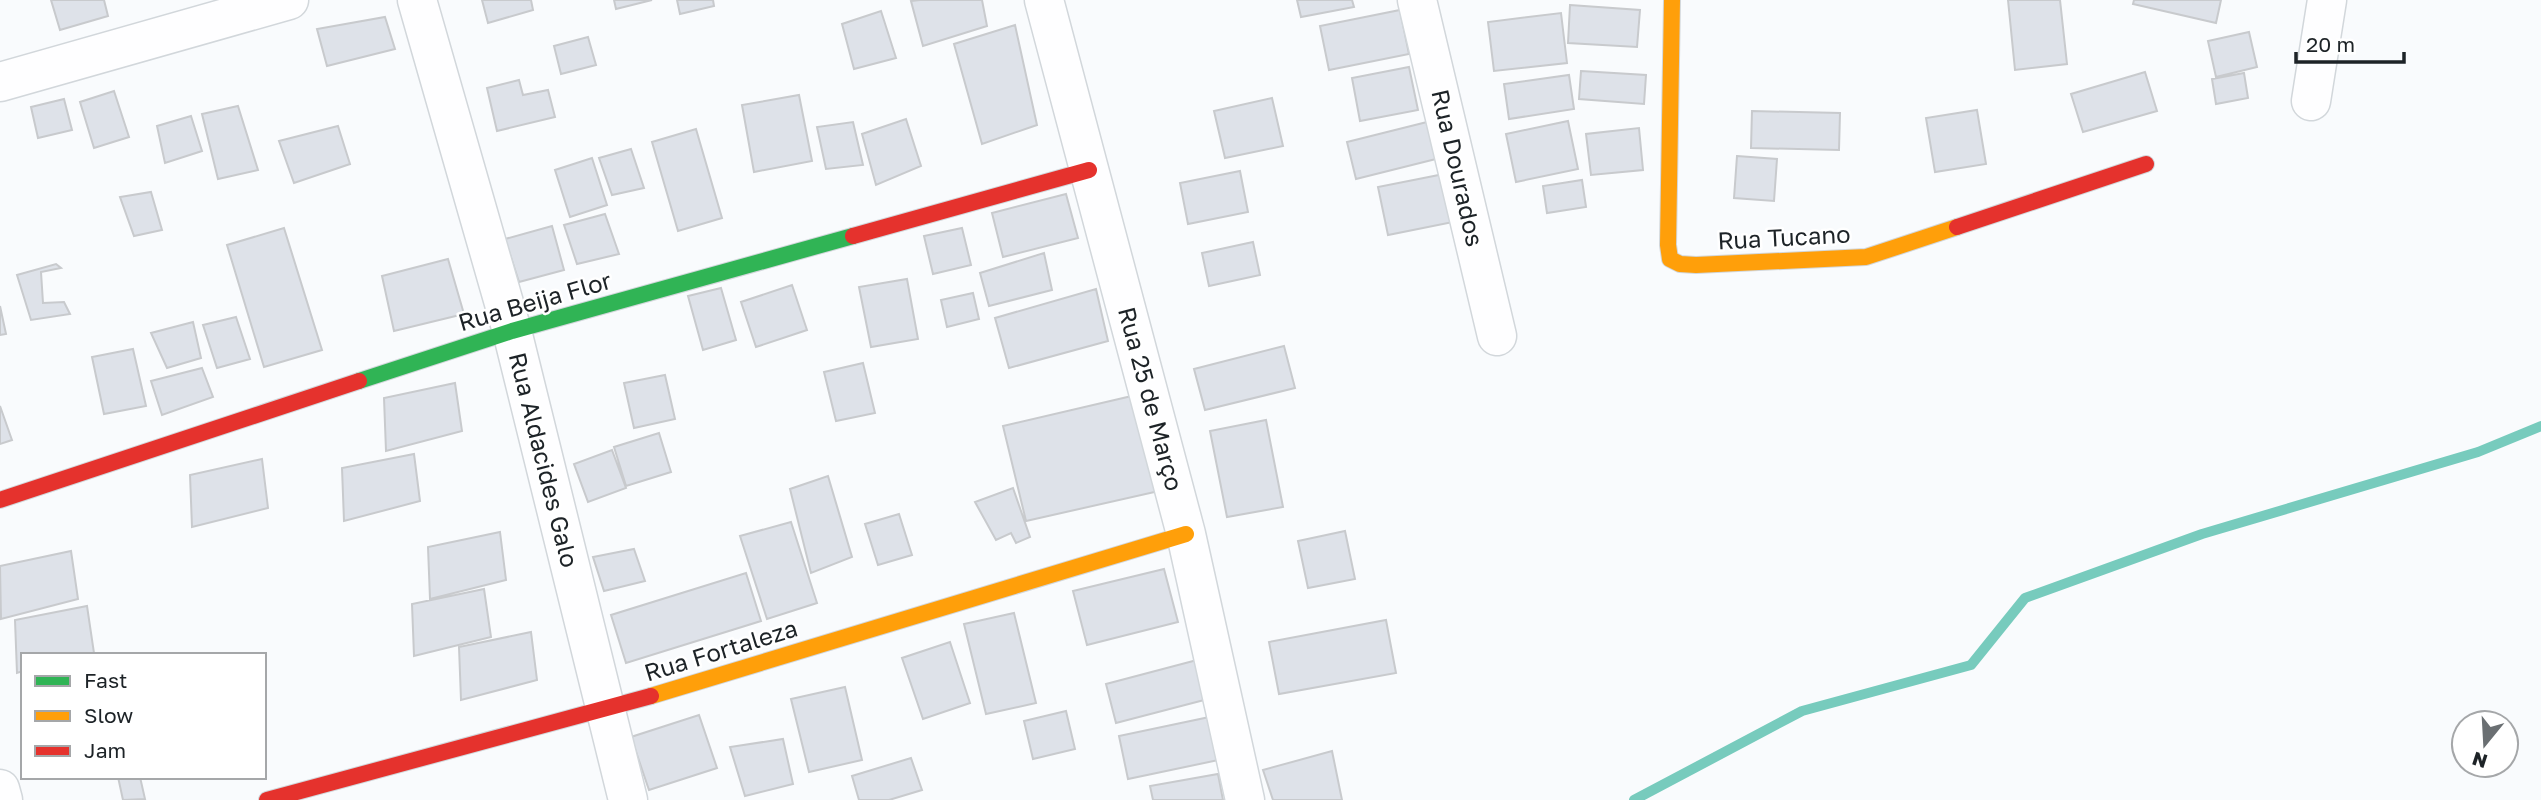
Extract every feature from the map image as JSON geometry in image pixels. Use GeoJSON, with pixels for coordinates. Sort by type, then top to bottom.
{"type":"FeatureCollection","features":[{"type":"Feature","properties":{"kind":"street"},"geometry":{"type":"LineString","coordinates":[[0,82],[289,0]]}},
{"type":"Feature","properties":{"kind":"street","name":"Rua Aldacides Galo"},"geometry":{"type":"LineString","coordinates":[[417,0],[512,331],[628,800]]}},
{"type":"Feature","properties":{"kind":"street","name":"Rua 25 de Março"},"geometry":{"type":"LineString","coordinates":[[1044,0],[1186,534],[1245,800]]}},
{"type":"Feature","properties":{"kind":"street","name":"Rua Dourados"},"geometry":{"type":"LineString","coordinates":[[1417,0],[1497,336]]}},
{"type":"Feature","properties":{"kind":"street","name":"Rua Tucano"},"geometry":{"type":"LineString","coordinates":[[1672,0],[1668,245],[1670,259],[1681,264],[1866,257],[2146,164]]}},
{"type":"Feature","properties":{"kind":"street"},"geometry":{"type":"LineString","coordinates":[[2311,101],[2326,0]]}},
{"type":"Feature","properties":{"kind":"street","name":"Rua Beija Flor"},"geometry":{"type":"LineString","coordinates":[[0,500],[512,331],[1089,170]]}},
{"type":"Feature","properties":{"kind":"street","name":"Rua Fortaleza"},"geometry":{"type":"LineString","coordinates":[[267,800],[605,710],[1186,534]]}},
{"type":"Feature","properties":{"kind":"street"},"geometry":{"type":"LineString","coordinates":[[0,789],[3,800]]}},
{"type":"Feature","properties":{"kind":"building"},"geometry":{"type":"Polygon","coordinates":[[[51,0],[104,0],[108,16],[60,30],[51,0]]]}},
{"type":"Feature","properties":{"kind":"building"},"geometry":{"type":"Polygon","coordinates":[[[482,0],[531,0],[533,10],[488,23],[482,0]]]}},
{"type":"Feature","properties":{"kind":"building"},"geometry":{"type":"Polygon","coordinates":[[[614,0],[652,0],[616,9],[614,0]]]}},
{"type":"Feature","properties":{"kind":"building"},"geometry":{"type":"Polygon","coordinates":[[[677,0],[713,0],[714,6],[680,14],[677,0]]]}},
{"type":"Feature","properties":{"kind":"building"},"geometry":{"type":"Polygon","coordinates":[[[982,0],[987,26],[923,46],[911,1],[982,0]]]}},
{"type":"Feature","properties":{"kind":"building"},"geometry":{"type":"Polygon","coordinates":[[[1297,0],[1352,0],[1354,7],[1301,17],[1297,0]]]}},
{"type":"Feature","properties":{"kind":"building"},"geometry":{"type":"Polygon","coordinates":[[[2008,0],[2060,0],[2067,64],[2015,70],[2008,0]]]}},
{"type":"Feature","properties":{"kind":"building"},"geometry":{"type":"Polygon","coordinates":[[[2134,0],[2221,0],[2216,23],[2133,4],[2134,0]]]}},
{"type":"Feature","properties":{"kind":"building"},"geometry":{"type":"Polygon","coordinates":[[[1570,5],[1640,10],[1637,47],[1568,43],[1570,5]]]}},
{"type":"Feature","properties":{"kind":"building"},"geometry":{"type":"Polygon","coordinates":[[[1400,10],[1409,54],[1329,70],[1320,26],[1400,10]]]}},
{"type":"Feature","properties":{"kind":"building"},"geometry":{"type":"Polygon","coordinates":[[[881,11],[896,58],[854,69],[842,24],[881,11]]]}},
{"type":"Feature","properties":{"kind":"building"},"geometry":{"type":"Polygon","coordinates":[[[1561,13],[1567,63],[1494,71],[1488,22],[1561,13]]]}},
{"type":"Feature","properties":{"kind":"building"},"geometry":{"type":"Polygon","coordinates":[[[385,17],[395,49],[327,66],[317,29],[385,17]]]}},
{"type":"Feature","properties":{"kind":"building"},"geometry":{"type":"Polygon","coordinates":[[[1015,25],[1037,125],[982,144],[954,44],[1015,25]]]}},
{"type":"Feature","properties":{"kind":"building"},"geometry":{"type":"Polygon","coordinates":[[[2249,32],[2257,67],[2216,77],[2208,41],[2249,32]]]}},
{"type":"Feature","properties":{"kind":"building"},"geometry":{"type":"Polygon","coordinates":[[[588,37],[596,65],[561,74],[554,46],[588,37]]]}},
{"type":"Feature","properties":{"kind":"building"},"geometry":{"type":"Polygon","coordinates":[[[1409,67],[1418,110],[1360,121],[1352,78],[1409,67]]]}},
{"type":"Feature","properties":{"kind":"building"},"geometry":{"type":"Polygon","coordinates":[[[1581,71],[1646,75],[1644,104],[1579,99],[1581,71]]]}},
{"type":"Feature","properties":{"kind":"building"},"geometry":{"type":"Polygon","coordinates":[[[2145,72],[2157,111],[2083,132],[2071,94],[2145,72]]]}},
{"type":"Feature","properties":{"kind":"building"},"geometry":{"type":"Polygon","coordinates":[[[2244,73],[2248,98],[2216,104],[2212,79],[2244,73]]]}},
{"type":"Feature","properties":{"kind":"building"},"geometry":{"type":"Polygon","coordinates":[[[1569,75],[1574,109],[1509,119],[1504,84],[1569,75]]]}},
{"type":"Feature","properties":{"kind":"building"},"geometry":{"type":"Polygon","coordinates":[[[519,80],[523,95],[548,90],[555,117],[497,131],[487,88],[519,80]]]}},
{"type":"Feature","properties":{"kind":"building"},"geometry":{"type":"Polygon","coordinates":[[[114,91],[129,137],[94,148],[80,102],[114,91]]]}},
{"type":"Feature","properties":{"kind":"building"},"geometry":{"type":"Polygon","coordinates":[[[799,95],[812,161],[754,172],[742,105],[799,95]]]}},
{"type":"Feature","properties":{"kind":"building"},"geometry":{"type":"Polygon","coordinates":[[[1272,98],[1283,146],[1225,158],[1214,111],[1272,98]]]}},
{"type":"Feature","properties":{"kind":"building"},"geometry":{"type":"Polygon","coordinates":[[[64,99],[72,130],[38,138],[31,107],[64,99]]]}},
{"type":"Feature","properties":{"kind":"building"},"geometry":{"type":"Polygon","coordinates":[[[238,106],[258,170],[218,179],[202,114],[238,106]]]}},
{"type":"Feature","properties":{"kind":"building"},"geometry":{"type":"Polygon","coordinates":[[[1977,110],[1986,164],[1935,172],[1926,118],[1977,110]]]}},
{"type":"Feature","properties":{"kind":"building"},"geometry":{"type":"Polygon","coordinates":[[[1752,111],[1840,113],[1839,150],[1751,148],[1752,111]]]}},
{"type":"Feature","properties":{"kind":"building"},"geometry":{"type":"Polygon","coordinates":[[[191,116],[202,151],[165,163],[157,126],[191,116]]]}},
{"type":"Feature","properties":{"kind":"building"},"geometry":{"type":"Polygon","coordinates":[[[906,119],[921,166],[876,185],[862,134],[906,119]]]}},
{"type":"Feature","properties":{"kind":"building"},"geometry":{"type":"Polygon","coordinates":[[[1435,120],[1444,157],[1356,179],[1347,142],[1435,120]]]}},
{"type":"Feature","properties":{"kind":"building"},"geometry":{"type":"Polygon","coordinates":[[[1568,121],[1578,169],[1516,182],[1506,134],[1568,121]]]}},
{"type":"Feature","properties":{"kind":"building"},"geometry":{"type":"Polygon","coordinates":[[[853,122],[863,165],[826,169],[817,127],[853,122]]]}},
{"type":"Feature","properties":{"kind":"building"},"geometry":{"type":"Polygon","coordinates":[[[338,126],[350,164],[294,183],[279,141],[338,126]]]}},
{"type":"Feature","properties":{"kind":"building"},"geometry":{"type":"Polygon","coordinates":[[[1639,128],[1643,170],[1591,175],[1586,134],[1639,128]]]}},
{"type":"Feature","properties":{"kind":"building"},"geometry":{"type":"Polygon","coordinates":[[[696,129],[722,218],[678,231],[652,142],[696,129]]]}},
{"type":"Feature","properties":{"kind":"building"},"geometry":{"type":"Polygon","coordinates":[[[631,149],[644,188],[612,195],[599,158],[631,149]]]}},
{"type":"Feature","properties":{"kind":"building"},"geometry":{"type":"Polygon","coordinates":[[[1737,156],[1777,159],[1774,201],[1734,198],[1737,156]]]}},
{"type":"Feature","properties":{"kind":"building"},"geometry":{"type":"Polygon","coordinates":[[[592,158],[607,205],[570,217],[555,170],[592,158]]]}},
{"type":"Feature","properties":{"kind":"building"},"geometry":{"type":"Polygon","coordinates":[[[1240,171],[1248,212],[1188,224],[1180,183],[1240,171]]]}},
{"type":"Feature","properties":{"kind":"building"},"geometry":{"type":"Polygon","coordinates":[[[1449,173],[1458,221],[1388,235],[1378,187],[1449,173]]]}},
{"type":"Feature","properties":{"kind":"building"},"geometry":{"type":"Polygon","coordinates":[[[1582,180],[1586,207],[1547,213],[1543,186],[1582,180]]]}},
{"type":"Feature","properties":{"kind":"building"},"geometry":{"type":"Polygon","coordinates":[[[151,192],[162,230],[134,236],[120,197],[151,192]]]}},
{"type":"Feature","properties":{"kind":"building"},"geometry":{"type":"Polygon","coordinates":[[[1066,194],[1078,238],[1003,257],[992,213],[1066,194]]]}},
{"type":"Feature","properties":{"kind":"building"},"geometry":{"type":"Polygon","coordinates":[[[605,214],[619,254],[577,264],[564,225],[605,214]]]}},
{"type":"Feature","properties":{"kind":"building"},"geometry":{"type":"Polygon","coordinates":[[[552,226],[564,270],[519,282],[505,239],[552,226]]]}},
{"type":"Feature","properties":{"kind":"building"},"geometry":{"type":"Polygon","coordinates":[[[284,228],[322,350],[264,367],[227,245],[284,228]]]}},
{"type":"Feature","properties":{"kind":"building"},"geometry":{"type":"Polygon","coordinates":[[[962,228],[971,265],[933,274],[924,236],[962,228]]]}},
{"type":"Feature","properties":{"kind":"building"},"geometry":{"type":"Polygon","coordinates":[[[1253,242],[1260,275],[1209,286],[1202,253],[1253,242]]]}},
{"type":"Feature","properties":{"kind":"building"},"geometry":{"type":"Polygon","coordinates":[[[1044,253],[1052,290],[989,306],[980,273],[1044,253]]]}},
{"type":"Feature","properties":{"kind":"building"},"geometry":{"type":"Polygon","coordinates":[[[448,259],[464,314],[394,331],[382,276],[448,259]]]}},
{"type":"Feature","properties":{"kind":"building"},"geometry":{"type":"Polygon","coordinates":[[[56,264],[61,268],[41,272],[43,303],[64,302],[70,314],[31,320],[17,275],[56,264]]]}},
{"type":"Feature","properties":{"kind":"building"},"geometry":{"type":"Polygon","coordinates":[[[907,279],[918,339],[871,347],[859,287],[907,279]]]}},
{"type":"Feature","properties":{"kind":"building"},"geometry":{"type":"Polygon","coordinates":[[[792,285],[807,330],[756,347],[741,302],[792,285]]]}},
{"type":"Feature","properties":{"kind":"building"},"geometry":{"type":"Polygon","coordinates":[[[721,288],[736,340],[703,350],[688,296],[721,288]]]}},
{"type":"Feature","properties":{"kind":"building"},"geometry":{"type":"Polygon","coordinates":[[[1096,289],[1108,341],[1009,368],[995,318],[1096,289]]]}},
{"type":"Feature","properties":{"kind":"building"},"geometry":{"type":"Polygon","coordinates":[[[973,293],[979,319],[947,327],[941,300],[973,293]]]}},
{"type":"Feature","properties":{"kind":"building"},"geometry":{"type":"Polygon","coordinates":[[[0,306],[6,334],[0,335],[0,306]]]}},
{"type":"Feature","properties":{"kind":"building"},"geometry":{"type":"Polygon","coordinates":[[[236,317],[250,359],[217,368],[203,325],[236,317]]]}},
{"type":"Feature","properties":{"kind":"building"},"geometry":{"type":"Polygon","coordinates":[[[193,322],[201,358],[167,368],[151,333],[193,322]]]}},
{"type":"Feature","properties":{"kind":"building"},"geometry":{"type":"Polygon","coordinates":[[[1284,346],[1295,388],[1205,410],[1194,369],[1284,346]]]}},
{"type":"Feature","properties":{"kind":"building"},"geometry":{"type":"Polygon","coordinates":[[[133,349],[146,406],[104,414],[92,357],[133,349]]]}},
{"type":"Feature","properties":{"kind":"building"},"geometry":{"type":"Polygon","coordinates":[[[863,363],[875,413],[836,421],[824,372],[863,363]]]}},
{"type":"Feature","properties":{"kind":"building"},"geometry":{"type":"Polygon","coordinates":[[[202,368],[213,397],[162,415],[151,381],[202,368]]]}},
{"type":"Feature","properties":{"kind":"building"},"geometry":{"type":"Polygon","coordinates":[[[665,375],[675,419],[634,428],[624,383],[665,375]]]}},
{"type":"Feature","properties":{"kind":"building"},"geometry":{"type":"Polygon","coordinates":[[[455,383],[462,431],[386,451],[384,398],[455,383]]]}},
{"type":"Feature","properties":{"kind":"building"},"geometry":{"type":"Polygon","coordinates":[[[1136,395],[1159,491],[1026,521],[1003,426],[1136,395]]]}},
{"type":"Feature","properties":{"kind":"building"},"geometry":{"type":"Polygon","coordinates":[[[0,406],[12,440],[0,444],[0,406]]]}},
{"type":"Feature","properties":{"kind":"building"},"geometry":{"type":"Polygon","coordinates":[[[1266,420],[1283,507],[1227,517],[1210,431],[1266,420]]]}},
{"type":"Feature","properties":{"kind":"building"},"geometry":{"type":"Polygon","coordinates":[[[659,433],[671,472],[626,486],[614,447],[659,433]]]}},
{"type":"Feature","properties":{"kind":"building"},"geometry":{"type":"Polygon","coordinates":[[[612,450],[626,488],[588,502],[574,464],[612,450]]]}},
{"type":"Feature","properties":{"kind":"building"},"geometry":{"type":"Polygon","coordinates":[[[414,454],[420,501],[344,521],[342,468],[414,454]]]}},
{"type":"Feature","properties":{"kind":"building"},"geometry":{"type":"Polygon","coordinates":[[[262,459],[268,508],[192,527],[190,475],[262,459]]]}},
{"type":"Feature","properties":{"kind":"building"},"geometry":{"type":"Polygon","coordinates":[[[828,476],[852,557],[811,573],[790,489],[828,476]]]}},
{"type":"Feature","properties":{"kind":"building"},"geometry":{"type":"Polygon","coordinates":[[[1013,488],[1030,537],[1016,543],[1011,533],[996,540],[975,502],[1013,488]]]}},
{"type":"Feature","properties":{"kind":"building"},"geometry":{"type":"Polygon","coordinates":[[[899,514],[912,555],[878,565],[865,524],[899,514]]]}},
{"type":"Feature","properties":{"kind":"building"},"geometry":{"type":"Polygon","coordinates":[[[791,522],[817,603],[767,619],[740,536],[791,522]]]}},
{"type":"Feature","properties":{"kind":"building"},"geometry":{"type":"Polygon","coordinates":[[[1345,531],[1355,579],[1308,588],[1298,541],[1345,531]]]}},
{"type":"Feature","properties":{"kind":"building"},"geometry":{"type":"Polygon","coordinates":[[[500,532],[506,580],[430,599],[428,547],[500,532]]]}},
{"type":"Feature","properties":{"kind":"building"},"geometry":{"type":"Polygon","coordinates":[[[634,549],[645,581],[604,591],[593,557],[634,549]]]}},
{"type":"Feature","properties":{"kind":"building"},"geometry":{"type":"Polygon","coordinates":[[[71,551],[78,599],[1,619],[0,566],[71,551]]]}},
{"type":"Feature","properties":{"kind":"building"},"geometry":{"type":"Polygon","coordinates":[[[1164,569],[1178,622],[1087,645],[1073,591],[1164,569]]]}},
{"type":"Feature","properties":{"kind":"building"},"geometry":{"type":"Polygon","coordinates":[[[746,573],[761,621],[626,663],[611,615],[746,573]]]}},
{"type":"Feature","properties":{"kind":"building"},"geometry":{"type":"Polygon","coordinates":[[[484,589],[491,637],[414,656],[412,604],[484,589]]]}},
{"type":"Feature","properties":{"kind":"building"},"geometry":{"type":"Polygon","coordinates":[[[87,606],[94,653],[21,653],[21,672],[17,673],[15,620],[87,606]]]}},
{"type":"Feature","properties":{"kind":"building"},"geometry":{"type":"Polygon","coordinates":[[[1014,613],[1036,703],[986,714],[964,624],[1014,613]]]}},
{"type":"Feature","properties":{"kind":"building"},"geometry":{"type":"Polygon","coordinates":[[[1386,620],[1396,673],[1279,694],[1269,642],[1386,620]]]}},
{"type":"Feature","properties":{"kind":"building"},"geometry":{"type":"Polygon","coordinates":[[[531,632],[537,680],[461,700],[459,647],[531,632]]]}},
{"type":"Feature","properties":{"kind":"building"},"geometry":{"type":"Polygon","coordinates":[[[950,642],[970,703],[923,719],[902,658],[950,642]]]}},
{"type":"Feature","properties":{"kind":"building"},"geometry":{"type":"Polygon","coordinates":[[[1197,660],[1208,699],[1116,723],[1106,684],[1197,660]]]}},
{"type":"Feature","properties":{"kind":"building"},"geometry":{"type":"Polygon","coordinates":[[[845,687],[862,760],[809,772],[791,699],[845,687]]]}},
{"type":"Feature","properties":{"kind":"building"},"geometry":{"type":"Polygon","coordinates":[[[1066,711],[1075,749],[1033,759],[1024,721],[1066,711]]]}},
{"type":"Feature","properties":{"kind":"building"},"geometry":{"type":"Polygon","coordinates":[[[699,715],[717,768],[649,790],[631,737],[699,715]]]}},
{"type":"Feature","properties":{"kind":"building"},"geometry":{"type":"Polygon","coordinates":[[[1219,715],[1228,758],[1128,779],[1119,736],[1219,715]]]}},
{"type":"Feature","properties":{"kind":"building"},"geometry":{"type":"Polygon","coordinates":[[[783,739],[793,784],[745,796],[730,747],[783,739]]]}},
{"type":"Feature","properties":{"kind":"building"},"geometry":{"type":"Polygon","coordinates":[[[1332,751],[1342,800],[1273,800],[1263,770],[1332,751]]]}},
{"type":"Feature","properties":{"kind":"building"},"geometry":{"type":"Polygon","coordinates":[[[911,758],[922,790],[889,800],[859,800],[852,776],[911,758]]]}},
{"type":"Feature","properties":{"kind":"building"},"geometry":{"type":"Polygon","coordinates":[[[1218,774],[1223,800],[1153,800],[1150,786],[1218,774]]]}},
{"type":"Feature","properties":{"kind":"building"},"geometry":{"type":"Polygon","coordinates":[[[118,779],[140,779],[145,799],[123,800],[118,779]]]}},
{"type":"Feature","properties":{"kind":"waterway"},"geometry":{"type":"LineString","coordinates":[[1634,800],[1802,711],[1971,665],[2025,598],[2202,534],[2478,452],[2541,426]]}},
{"type":"Feature","properties":{"kind":"traffic: fast"},"geometry":{"type":"LineString","coordinates":[[359,381],[512,331],[853,236]]}},
{"type":"Feature","properties":{"kind":"traffic: slow"},"geometry":{"type":"LineString","coordinates":[[1672,0],[1668,245],[1670,259],[1680,264],[1696,265],[1866,257],[1957,227]]}},
{"type":"Feature","properties":{"kind":"traffic: slow"},"geometry":{"type":"LineString","coordinates":[[651,696],[1186,534]]}},
{"type":"Feature","properties":{"kind":"traffic: jam"},"geometry":{"type":"LineString","coordinates":[[1957,227],[2146,164]]}},
{"type":"Feature","properties":{"kind":"traffic: jam"},"geometry":{"type":"LineString","coordinates":[[853,236],[1089,170]]}},
{"type":"Feature","properties":{"kind":"traffic: jam"},"geometry":{"type":"LineString","coordinates":[[0,500],[359,381]]}},
{"type":"Feature","properties":{"kind":"traffic: jam"},"geometry":{"type":"LineString","coordinates":[[267,800],[651,696]]}}]}
